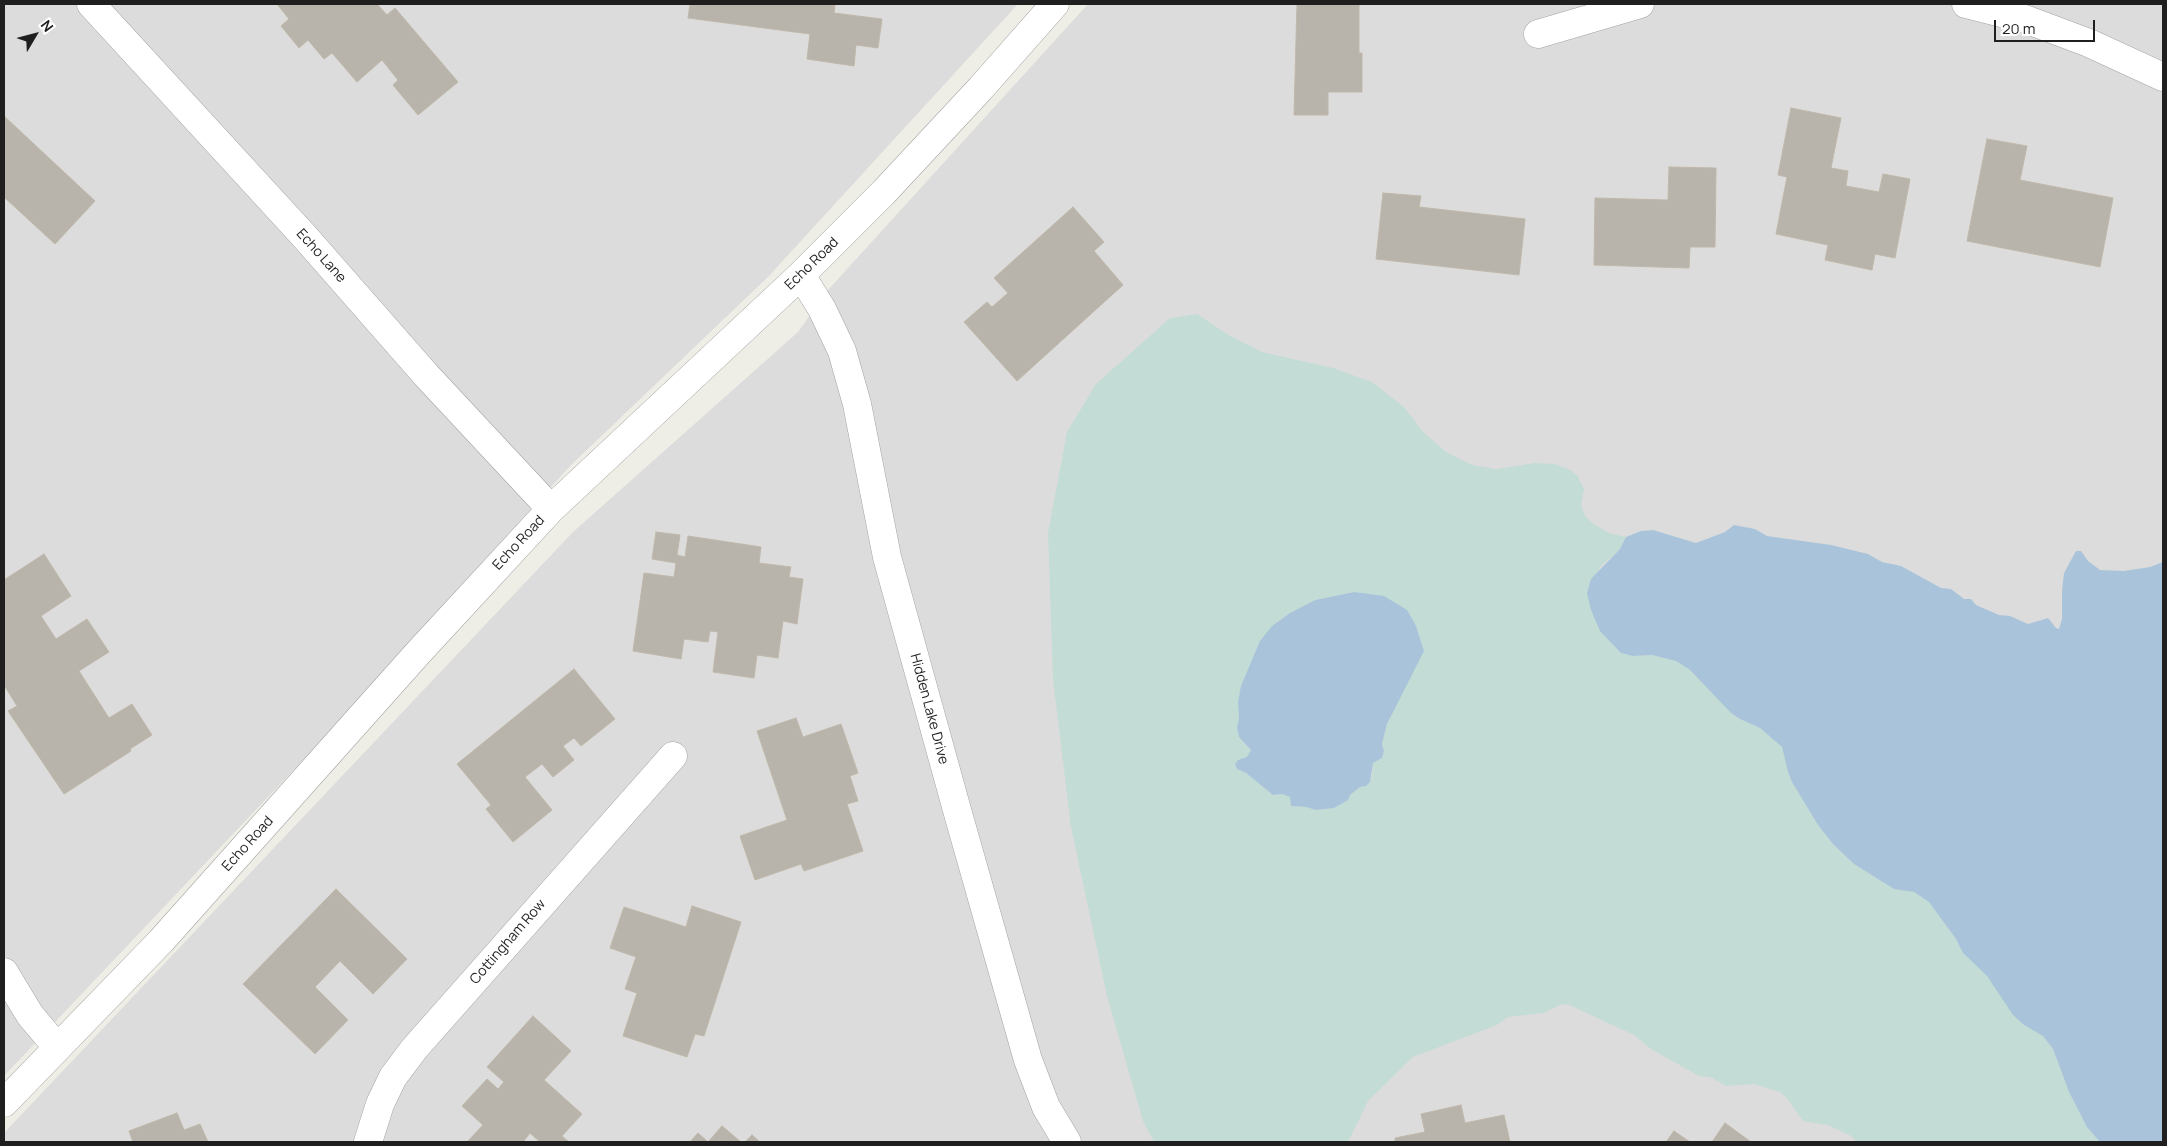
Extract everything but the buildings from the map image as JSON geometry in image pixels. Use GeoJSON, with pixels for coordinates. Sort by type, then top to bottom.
{"type":"FeatureCollection","features":[{"type":"Feature","properties":{"kind":"street","name":"Echo Lane"},"geometry":{"type":"LineString","coordinates":[[91,4],[426,375],[550,509]]}},
{"type":"Feature","properties":{"kind":"street","name":"Echo Road"},"geometry":{"type":"LineString","coordinates":[[4,1102],[161,941],[418,653],[550,509],[801,275],[884,192],[961,110],[1055,4]]}},
{"type":"Feature","properties":{"kind":"street"},"geometry":{"type":"LineString","coordinates":[[1538,34],[1640,4]]}},
{"type":"Feature","properties":{"kind":"street"},"geometry":{"type":"LineString","coordinates":[[1966,4],[2025,19],[2089,42],[2163,77]]}},
{"type":"Feature","properties":{"kind":"street","name":"Hidden Lake Drive"},"geometry":{"type":"LineString","coordinates":[[801,275],[822,309],[842,351],[857,404],[887,556],[976,878],[1028,1060],[1046,1108],[1067,1142]]}},
{"type":"Feature","properties":{"kind":"street","name":"Cottingham Row"},"geometry":{"type":"LineString","coordinates":[[368,1142],[380,1104],[393,1077],[414,1049],[673,756]]}},
{"type":"Feature","properties":{"kind":"street"},"geometry":{"type":"LineString","coordinates":[[4,972],[30,1015],[57,1047]]}},
{"type":"Feature","properties":{"kind":"shaded area"},"geometry":{"type":"Polygon","coordinates":[[[4,4],[1018,4],[768,277],[571,465],[339,722],[4,1076],[4,4]]]}},
{"type":"Feature","properties":{"kind":"shaded area"},"geometry":{"type":"Polygon","coordinates":[[[1088,4],[2163,4],[2163,1142],[4,1142],[4,1133],[573,532],[798,332],[828,290],[1088,4]]]}},
{"type":"Feature","properties":{"kind":"shaded area"},"geometry":{"type":"Polygon","coordinates":[[[1197,314],[1230,336],[1262,352],[1333,368],[1372,382],[1404,407],[1423,432],[1446,452],[1472,465],[1496,469],[1535,463],[1555,464],[1577,475],[1584,489],[1581,505],[1585,516],[1595,525],[1609,533],[1626,537],[1620,549],[1599,568],[1633,656],[1652,655],[1676,661],[1690,670],[1731,713],[1760,728],[1782,747],[1792,782],[1818,825],[1833,844],[1854,864],[1894,889],[1914,892],[1929,902],[1956,939],[1963,953],[1987,976],[2024,1025],[2043,1036],[2053,1049],[2069,1092],[2087,1127],[2100,1142],[1857,1142],[1851,1136],[1828,1125],[1803,1121],[1787,1098],[1780,1092],[1754,1084],[1726,1086],[1710,1077],[1699,1076],[1651,1049],[1634,1035],[1567,1004],[1560,1005],[1543,1013],[1508,1017],[1497,1025],[1413,1057],[1368,1101],[1348,1142],[1154,1142],[1143,1121],[1107,996],[1071,827],[1053,680],[1048,533],[1067,432],[1096,384],[1170,318],[1197,314]],[[1354,592],[1315,600],[1290,613],[1272,626],[1239,718],[1237,728],[1239,737],[1251,750],[1247,758],[1238,760],[1237,769],[1246,773],[1273,795],[1282,794],[1291,797],[1291,806],[1316,810],[1334,808],[1360,787],[1366,786],[1372,776],[1373,763],[1384,751],[1382,744],[1387,724],[1395,707],[1354,592]]]}},
{"type":"Feature","properties":{"kind":"shaded area"},"geometry":{"type":"Polygon","coordinates":[[[1734,525],[1755,529],[1767,536],[1831,545],[1868,554],[1882,562],[1901,566],[1941,588],[1951,589],[1964,599],[1971,599],[1976,605],[1999,615],[2010,616],[2028,624],[2048,618],[2059,629],[2062,619],[2064,573],[2076,551],[2081,551],[2088,561],[2100,570],[2124,571],[2150,567],[2163,562],[2163,1142],[2100,1142],[2087,1127],[2069,1092],[2053,1049],[2043,1036],[2024,1025],[2013,1015],[1987,976],[1963,953],[1956,939],[1929,902],[1914,892],[1894,889],[1854,864],[1833,844],[1818,825],[1792,782],[1782,747],[1760,728],[1731,713],[1690,670],[1676,661],[1652,655],[1633,656],[1621,653],[1600,631],[1591,610],[1587,593],[1591,579],[1620,549],[1626,537],[1641,531],[1653,530],[1696,543],[1725,532],[1734,525]]]}},
{"type":"Feature","properties":{"kind":"shaded area"},"geometry":{"type":"Polygon","coordinates":[[[1354,592],[1384,596],[1407,610],[1416,626],[1424,651],[1387,724],[1382,744],[1384,751],[1382,758],[1373,763],[1370,782],[1366,786],[1360,787],[1350,795],[1348,800],[1334,808],[1316,810],[1291,806],[1290,797],[1282,794],[1273,795],[1246,773],[1237,769],[1235,764],[1238,760],[1247,757],[1251,750],[1239,737],[1237,728],[1241,686],[1260,641],[1272,626],[1290,613],[1315,600],[1354,592]]]}}]}
